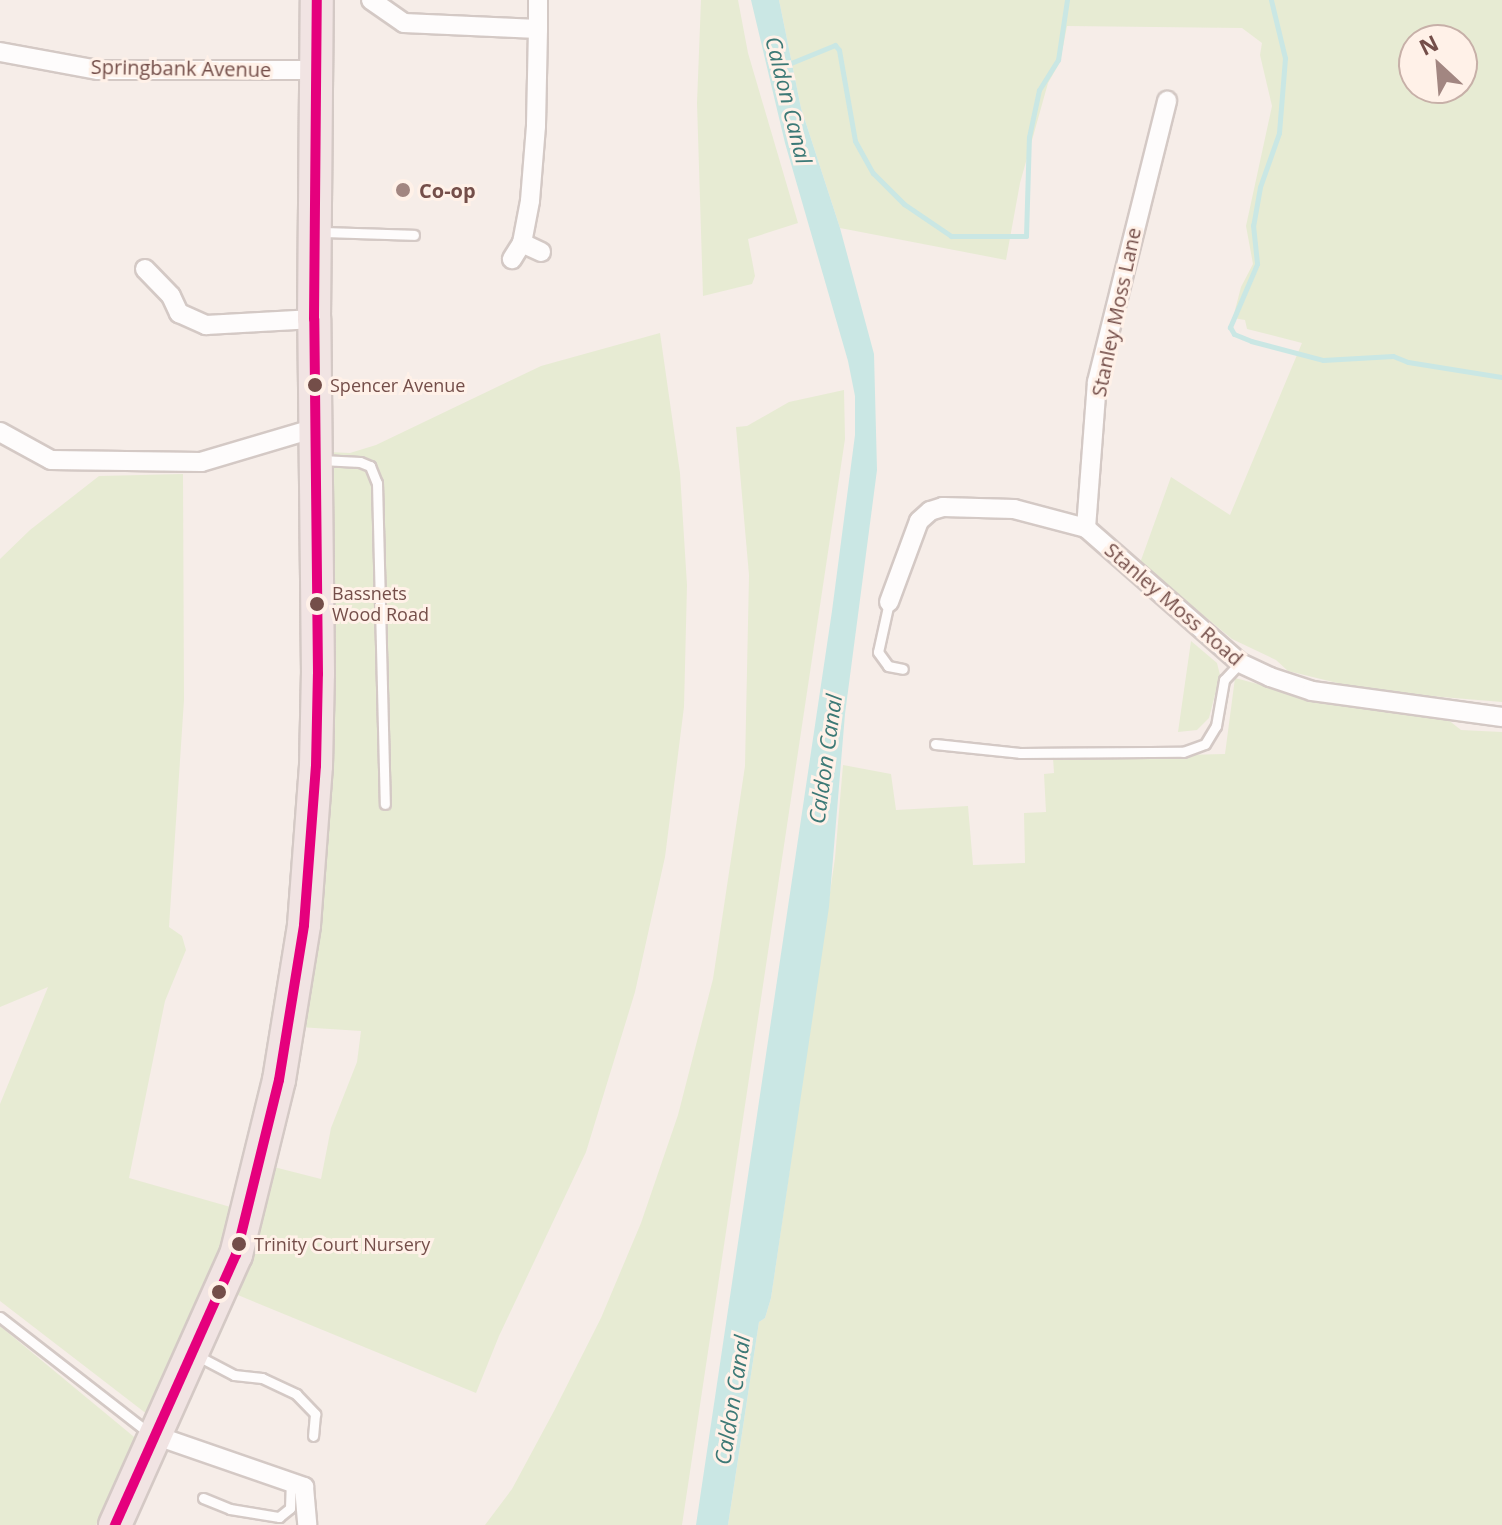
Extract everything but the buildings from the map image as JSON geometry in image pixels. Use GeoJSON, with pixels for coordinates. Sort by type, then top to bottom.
{"type":"FeatureCollection","features":[{"type":"Feature","properties":{"kind":"highway"},"geometry":{"type":"LineString","coordinates":[[115,1525],[236,1255],[279,1080],[304,925],[316,766],[317,444],[314,319],[317,0]]}},
{"type":"Feature","properties":{"kind":"street"},"geometry":{"type":"LineString","coordinates":[[371,0],[404,23],[538,29]]}},
{"type":"Feature","properties":{"kind":"street"},"geometry":{"type":"LineString","coordinates":[[512,259],[522,243],[530,201],[536,126],[538,0]]}},
{"type":"Feature","properties":{"kind":"street","name":"Springbank Avenue"},"geometry":{"type":"LineString","coordinates":[[0,52],[98,70],[315,70]]}},
{"type":"Feature","properties":{"kind":"street","name":"Stanley Moss Lane"},"geometry":{"type":"LineString","coordinates":[[1086,528],[1097,382],[1167,101]]}},
{"type":"Feature","properties":{"kind":"street"},"geometry":{"type":"LineString","coordinates":[[522,243],[541,252]]}},
{"type":"Feature","properties":{"kind":"street"},"geometry":{"type":"LineString","coordinates":[[145,269],[171,296],[179,313],[206,325],[314,319]]}},
{"type":"Feature","properties":{"kind":"street"},"geometry":{"type":"LineString","coordinates":[[0,432],[51,460],[201,462],[317,444]]}},
{"type":"Feature","properties":{"kind":"street","name":"Stanley Moss Road"},"geometry":{"type":"LineString","coordinates":[[889,602],[919,521],[930,511],[943,507],[1014,509],[1086,528],[1240,663],[1312,691],[1502,717]]}},
{"type":"Feature","properties":{"kind":"street"},"geometry":{"type":"LineString","coordinates":[[156,1437],[304,1487],[307,1525]]}},
{"type":"Feature","properties":{"kind":"lane"},"geometry":{"type":"LineString","coordinates":[[317,232],[414,235]]}},
{"type":"Feature","properties":{"kind":"lane"},"geometry":{"type":"LineString","coordinates":[[317,444],[370,466],[377,483],[385,804]]}},
{"type":"Feature","properties":{"kind":"lane"},"geometry":{"type":"LineString","coordinates":[[889,602],[878,652],[888,666],[903,669]]}},
{"type":"Feature","properties":{"kind":"lane"},"geometry":{"type":"LineString","coordinates":[[935,744],[1020,753],[1183,752],[1205,744],[1211,735],[1216,726],[1224,680],[1240,663]]}},
{"type":"Feature","properties":{"kind":"lane"},"geometry":{"type":"LineString","coordinates":[[0,1317],[156,1437]]}},
{"type":"Feature","properties":{"kind":"lane"},"geometry":{"type":"LineString","coordinates":[[193,1353],[234,1375],[262,1378],[296,1394],[315,1414],[313,1436]]}},
{"type":"Feature","properties":{"kind":"lane"},"geometry":{"type":"LineString","coordinates":[[203,1498],[230,1509],[279,1517],[290,1508],[291,1482]]}},
{"type":"Feature","properties":{"kind":"green space"},"geometry":{"type":"Polygon","coordinates":[[[701,0],[738,0],[748,53],[798,223],[748,239],[755,276],[752,284],[703,296],[697,103],[701,0]]]}},
{"type":"Feature","properties":{"kind":"green space"},"geometry":{"type":"Polygon","coordinates":[[[779,0],[1502,0],[1502,702],[1370,691],[1288,671],[1276,660],[1232,639],[1140,563],[1171,477],[1230,515],[1302,343],[1247,329],[1245,320],[1233,318],[1241,287],[1253,264],[1246,226],[1272,106],[1260,55],[1262,43],[1242,28],[1067,26],[1060,62],[1048,83],[1020,183],[1006,260],[840,228],[801,108],[779,0]]]}},
{"type":"Feature","properties":{"kind":"green space"},"geometry":{"type":"Polygon","coordinates":[[[660,333],[680,473],[687,585],[684,707],[665,857],[635,992],[586,1152],[499,1336],[476,1393],[233,1293],[270,1166],[321,1179],[331,1128],[357,1062],[361,1031],[299,1027],[328,452],[350,453],[376,445],[541,366],[660,333]]]}},
{"type":"Feature","properties":{"kind":"green space"},"geometry":{"type":"Polygon","coordinates":[[[844,390],[845,439],[682,1525],[485,1525],[512,1489],[554,1411],[601,1318],[641,1223],[678,1115],[713,979],[745,766],[749,575],[736,427],[747,426],[789,402],[844,390]]]}},
{"type":"Feature","properties":{"kind":"green space"},"geometry":{"type":"Polygon","coordinates":[[[183,474],[184,700],[169,927],[182,936],[186,950],[165,1001],[129,1178],[234,1208],[192,1330],[152,1418],[0,1301],[0,1104],[48,987],[0,1007],[0,559],[30,530],[99,476],[183,474]]]}},
{"type":"Feature","properties":{"kind":"green space"},"geometry":{"type":"Polygon","coordinates":[[[1191,641],[1217,663],[1220,675],[1209,718],[1197,730],[1178,732],[1191,641]]]}},
{"type":"Feature","properties":{"kind":"green space"},"geometry":{"type":"Polygon","coordinates":[[[1235,678],[1334,704],[1447,719],[1461,730],[1502,732],[1502,1525],[728,1525],[759,1322],[765,1318],[771,1298],[835,858],[843,765],[891,774],[896,810],[968,806],[973,865],[1025,863],[1024,813],[1046,812],[1044,774],[1054,773],[1053,758],[1225,754],[1235,678]]]}},
{"type":"Feature","properties":{"kind":"green space"},"geometry":{"type":"Polygon","coordinates":[[[0,1326],[139,1441],[96,1525],[0,1525],[0,1326]]]}},
{"type":"Feature","properties":{"kind":"water","name":"Caldon Canal"},"geometry":{"type":"Polygon","coordinates":[[[751,0],[779,0],[801,108],[840,228],[874,354],[877,470],[845,714],[829,907],[771,1298],[765,1318],[759,1322],[728,1525],[696,1525],[832,611],[855,435],[855,396],[848,361],[785,143],[751,0]]]}},
{"type":"Feature","properties":{"kind":"waterway","name":"Caldon Canal"},"geometry":{"type":"LineString","coordinates":[[786,65],[835,45],[839,50],[855,141],[873,173],[904,204],[951,236],[1026,236],[1029,137],[1039,90],[1058,60],[1067,0]]}},
{"type":"Feature","properties":{"kind":"waterway"},"geometry":{"type":"LineString","coordinates":[[1271,0],[1285,58],[1279,133],[1260,187],[1253,225],[1257,264],[1230,327],[1234,334],[1323,360],[1393,356],[1408,362],[1502,377]]}},
{"type":"Feature","properties":{"kind":"transit line"},"geometry":{"type":"LineString","coordinates":[[115,1525],[236,1255],[279,1080],[304,925],[316,766],[318,674],[314,319],[317,0]]}},
{"type":"Feature","properties":{"kind":"place","name":"Co-op"},"geometry":{"type":"Point","coordinates":[403,190]}},
{"type":"Feature","properties":{"kind":"place","name":"Spencer Avenue"},"geometry":{"type":"Point","coordinates":[315,385]}},
{"type":"Feature","properties":{"kind":"place","name":"Bassnets Wood Road"},"geometry":{"type":"Point","coordinates":[317,604]}},
{"type":"Feature","properties":{"kind":"place","name":"Trinity Court Nursery"},"geometry":{"type":"Point","coordinates":[239,1244]}}]}
